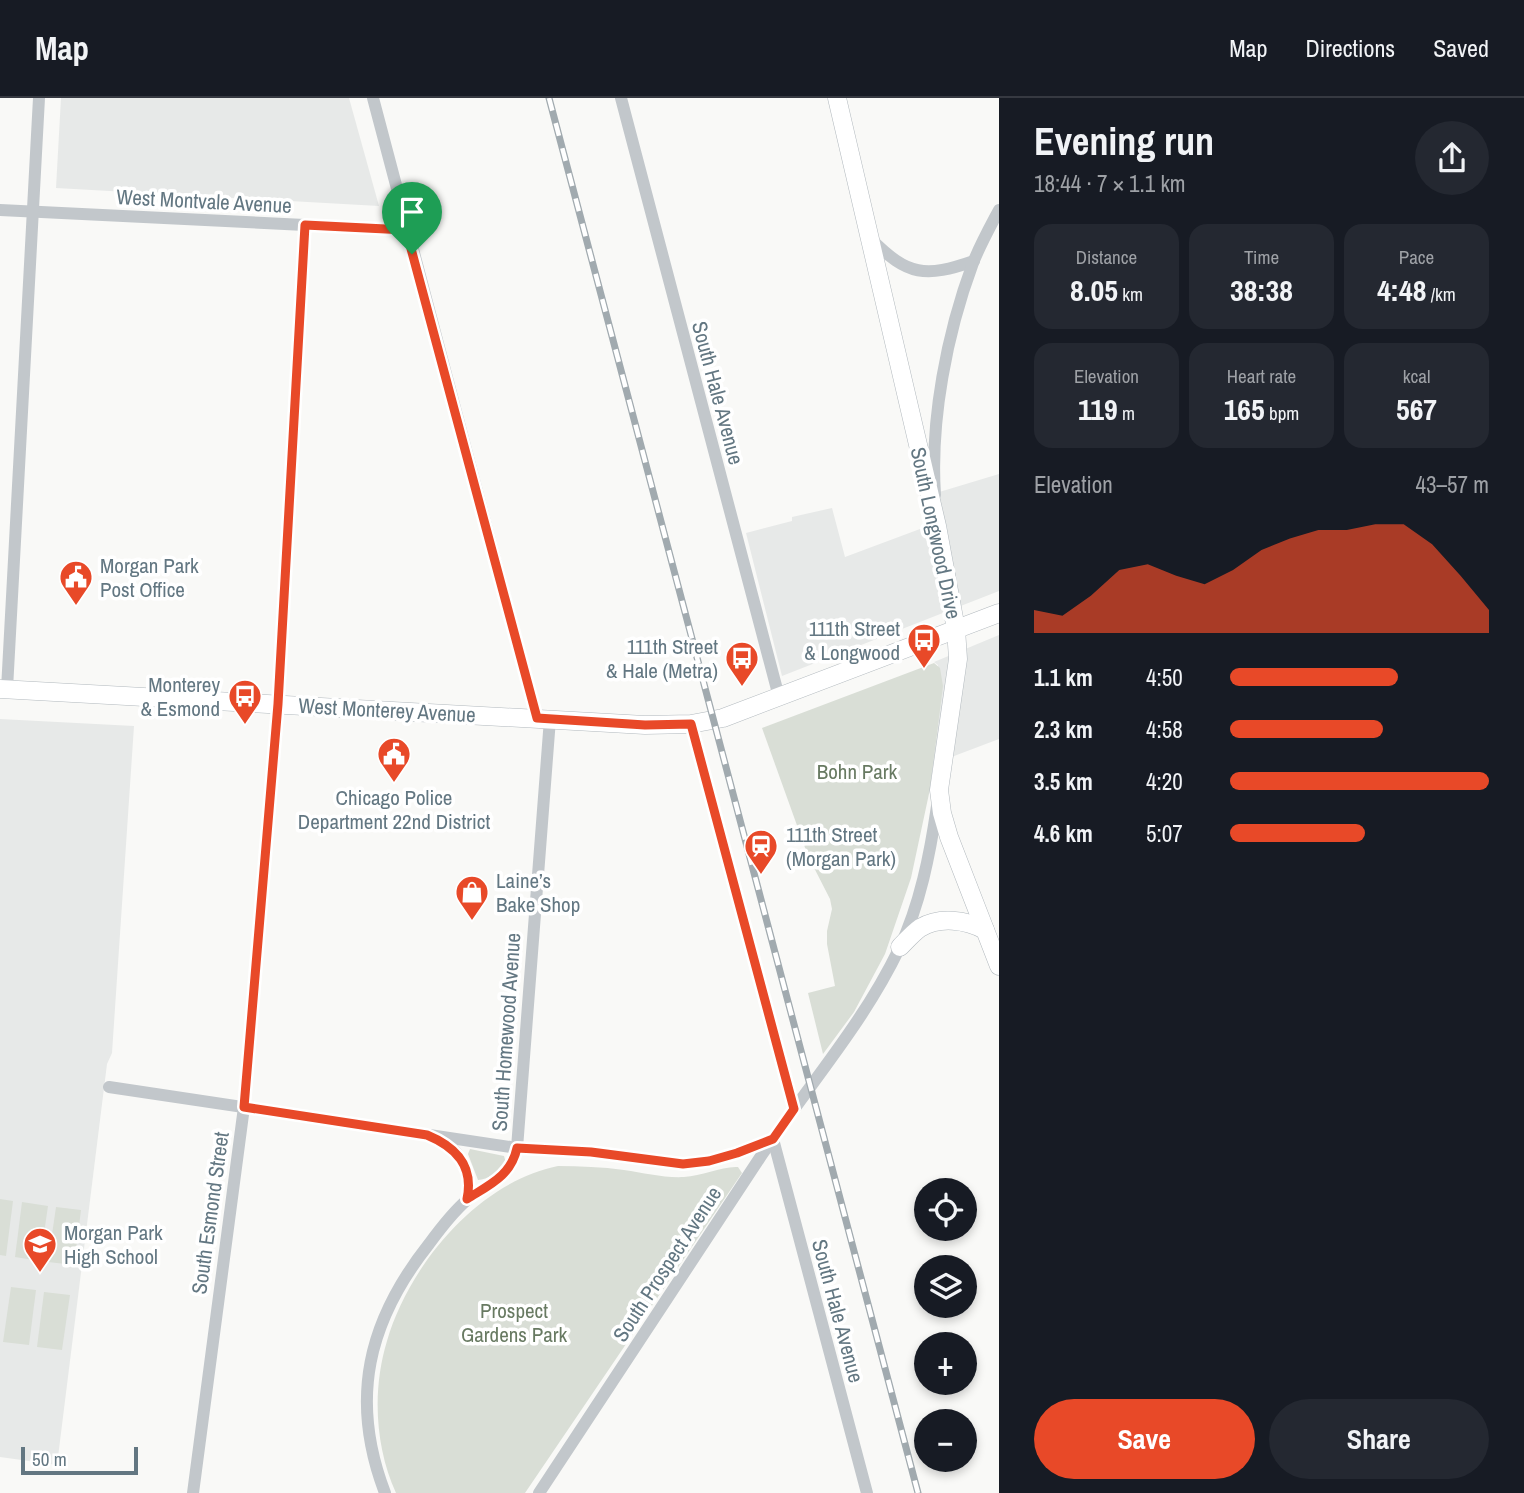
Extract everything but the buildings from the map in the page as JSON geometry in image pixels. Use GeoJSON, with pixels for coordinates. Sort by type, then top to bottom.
{"type":"FeatureCollection","features":[{"type":"Feature","properties":{"kind":"main road","name":"South Longwood Drive"},"geometry":{"type":"LineString","coordinates":[[837,98],[938,531],[957,629],[958,659],[939,790],[949,837],[992,939],[999,966]]}},
{"type":"Feature","properties":{"kind":"main road","name":"West Monterey Avenue"},"geometry":{"type":"LineString","coordinates":[[3,689],[645,725],[691,724],[723,718],[999,613]]}},
{"type":"Feature","properties":{"kind":"main road"},"geometry":{"type":"LineString","coordinates":[[900,947],[921,928],[938,922],[972,924],[992,939]]}},
{"type":"Feature","properties":{"kind":"street"},"geometry":{"type":"LineString","coordinates":[[3,689],[39,98]]}},
{"type":"Feature","properties":{"kind":"street","name":"South Homewood Avenue"},"geometry":{"type":"LineString","coordinates":[[373,98],[406,230],[543,719],[514,1163],[504,1174],[467,1199],[408,1270],[376,1335],[366,1402],[370,1439],[385,1493]]}},
{"type":"Feature","properties":{"kind":"street","name":"South Hale Avenue"},"geometry":{"type":"LineString","coordinates":[[621,98],[779,697]]}},
{"type":"Feature","properties":{"kind":"street"},"geometry":{"type":"LineString","coordinates":[[938,531],[935,442],[953,323],[974,261],[999,209]]}},
{"type":"Feature","properties":{"kind":"street","name":"West Montvale Avenue"},"geometry":{"type":"LineString","coordinates":[[0,210],[406,230]]}},
{"type":"Feature","properties":{"kind":"street","name":"South Esmond Street"},"geometry":{"type":"LineString","coordinates":[[193,1493],[244,1107],[278,704],[305,225]]}},
{"type":"Feature","properties":{"kind":"street"},"geometry":{"type":"LineString","coordinates":[[869,236],[891,258],[910,268],[927,272],[947,270],[974,261]]}},
{"type":"Feature","properties":{"kind":"street"},"geometry":{"type":"LineString","coordinates":[[691,724],[794,1109]]}},
{"type":"Feature","properties":{"kind":"street","name":"South Prospect Avenue"},"geometry":{"type":"LineString","coordinates":[[539,1493],[773,1139],[854,1026],[900,947],[914,911],[932,845],[939,790]]}},
{"type":"Feature","properties":{"kind":"street"},"geometry":{"type":"LineString","coordinates":[[109,1087],[517,1148],[591,1152],[683,1164],[709,1161],[773,1139]]}},
{"type":"Feature","properties":{"kind":"street"},"geometry":{"type":"LineString","coordinates":[[427,1135],[445,1143],[461,1160],[470,1185],[467,1199]]}},
{"type":"Feature","properties":{"kind":"street","name":"South Hale Avenue"},"geometry":{"type":"LineString","coordinates":[[773,1139],[867,1493]]}},
{"type":"Feature","properties":{"kind":"shaded area"},"geometry":{"type":"Polygon","coordinates":[[[61,98],[349,98],[379,206],[56,188],[61,98]]]}},
{"type":"Feature","properties":{"kind":"shaded area"},"geometry":{"type":"Polygon","coordinates":[[[999,474],[999,591],[782,676],[746,533],[792,521],[792,517],[832,508],[845,557],[936,523],[936,493],[999,474]]]}},
{"type":"Feature","properties":{"kind":"shaded area"},"geometry":{"type":"Polygon","coordinates":[[[999,635],[999,739],[933,764],[938,665],[934,662],[999,635]]]}},
{"type":"Feature","properties":{"kind":"shaded area","name":"Morgan Park High School"},"geometry":{"type":"Polygon","coordinates":[[[0,719],[134,726],[112,1053],[107,1064],[57,1465],[0,1457],[0,719]]]}},
{"type":"Feature","properties":{"kind":"green space","name":"Bohn Park"},"geometry":{"type":"Polygon","coordinates":[[[934,663],[940,668],[943,686],[930,789],[911,878],[885,954],[854,1012],[823,1054],[808,993],[835,986],[827,944],[832,909],[830,899],[808,856],[762,728],[934,663]]]}},
{"type":"Feature","properties":{"kind":"green space"},"geometry":{"type":"Polygon","coordinates":[[[470,1149],[504,1156],[506,1163],[493,1175],[478,1180],[468,1154],[470,1149]]]}},
{"type":"Feature","properties":{"kind":"green space","name":"Prospect Gardens Park"},"geometry":{"type":"Polygon","coordinates":[[[558,1166],[608,1168],[676,1177],[732,1167],[738,1167],[742,1173],[525,1493],[396,1493],[380,1438],[378,1398],[382,1360],[397,1312],[430,1256],[475,1208],[501,1189],[529,1175],[558,1166]]]}},
{"type":"Feature","properties":{"kind":"green space"},"geometry":{"type":"Polygon","coordinates":[[[0,1199],[13,1201],[6,1256],[0,1255],[0,1199]]]}},
{"type":"Feature","properties":{"kind":"green space"},"geometry":{"type":"Polygon","coordinates":[[[22,1202],[48,1206],[40,1261],[15,1257],[22,1202]]]}},
{"type":"Feature","properties":{"kind":"green space"},"geometry":{"type":"Polygon","coordinates":[[[56,1207],[81,1210],[74,1265],[48,1262],[56,1207]]]}},
{"type":"Feature","properties":{"kind":"green space"},"geometry":{"type":"Polygon","coordinates":[[[11,1287],[36,1290],[29,1345],[3,1342],[11,1287]]]}},
{"type":"Feature","properties":{"kind":"green space"},"geometry":{"type":"Polygon","coordinates":[[[44,1292],[70,1295],[62,1350],[37,1347],[44,1292]]]}},
{"type":"Feature","properties":{"kind":"railway"},"geometry":{"type":"LineString","coordinates":[[549,98],[918,1493]]}},
{"type":"Feature","properties":{"kind":"place","name":"Morgan Park Post Office"},"geometry":{"type":"Point","coordinates":[76,607]}},
{"type":"Feature","properties":{"kind":"place","name":"111th Street & Longwood"},"geometry":{"type":"Point","coordinates":[924,670]}},
{"type":"Feature","properties":{"kind":"place","name":"111th Street & Hale (Metra)"},"geometry":{"type":"Point","coordinates":[742,688]}},
{"type":"Feature","properties":{"kind":"place","name":"Monterey & Esmond"},"geometry":{"type":"Point","coordinates":[245,726]}},
{"type":"Feature","properties":{"kind":"place","name":"Chicago Police Department 22nd District"},"geometry":{"type":"Point","coordinates":[394,784]}},
{"type":"Feature","properties":{"kind":"place","name":"111th Street (Morgan Park)"},"geometry":{"type":"Point","coordinates":[761,876]}},
{"type":"Feature","properties":{"kind":"place","name":"Laine’s Bake Shop"},"geometry":{"type":"Point","coordinates":[472,922]}},
{"type":"Feature","properties":{"kind":"place","name":"Morgan Park High School"},"geometry":{"type":"Point","coordinates":[40,1274]}},
{"type":"Feature","properties":{"kind":"route"},"geometry":{"type":"LineString","coordinates":[[305,225],[406,230],[412,254],[537,718],[667,726],[691,724],[794,1109],[773,1139],[737,1153],[709,1161],[683,1164],[591,1152],[517,1148],[514,1163],[504,1174],[467,1199],[470,1185],[461,1160],[445,1143],[427,1135],[244,1107],[278,704],[305,225]]}}]}
